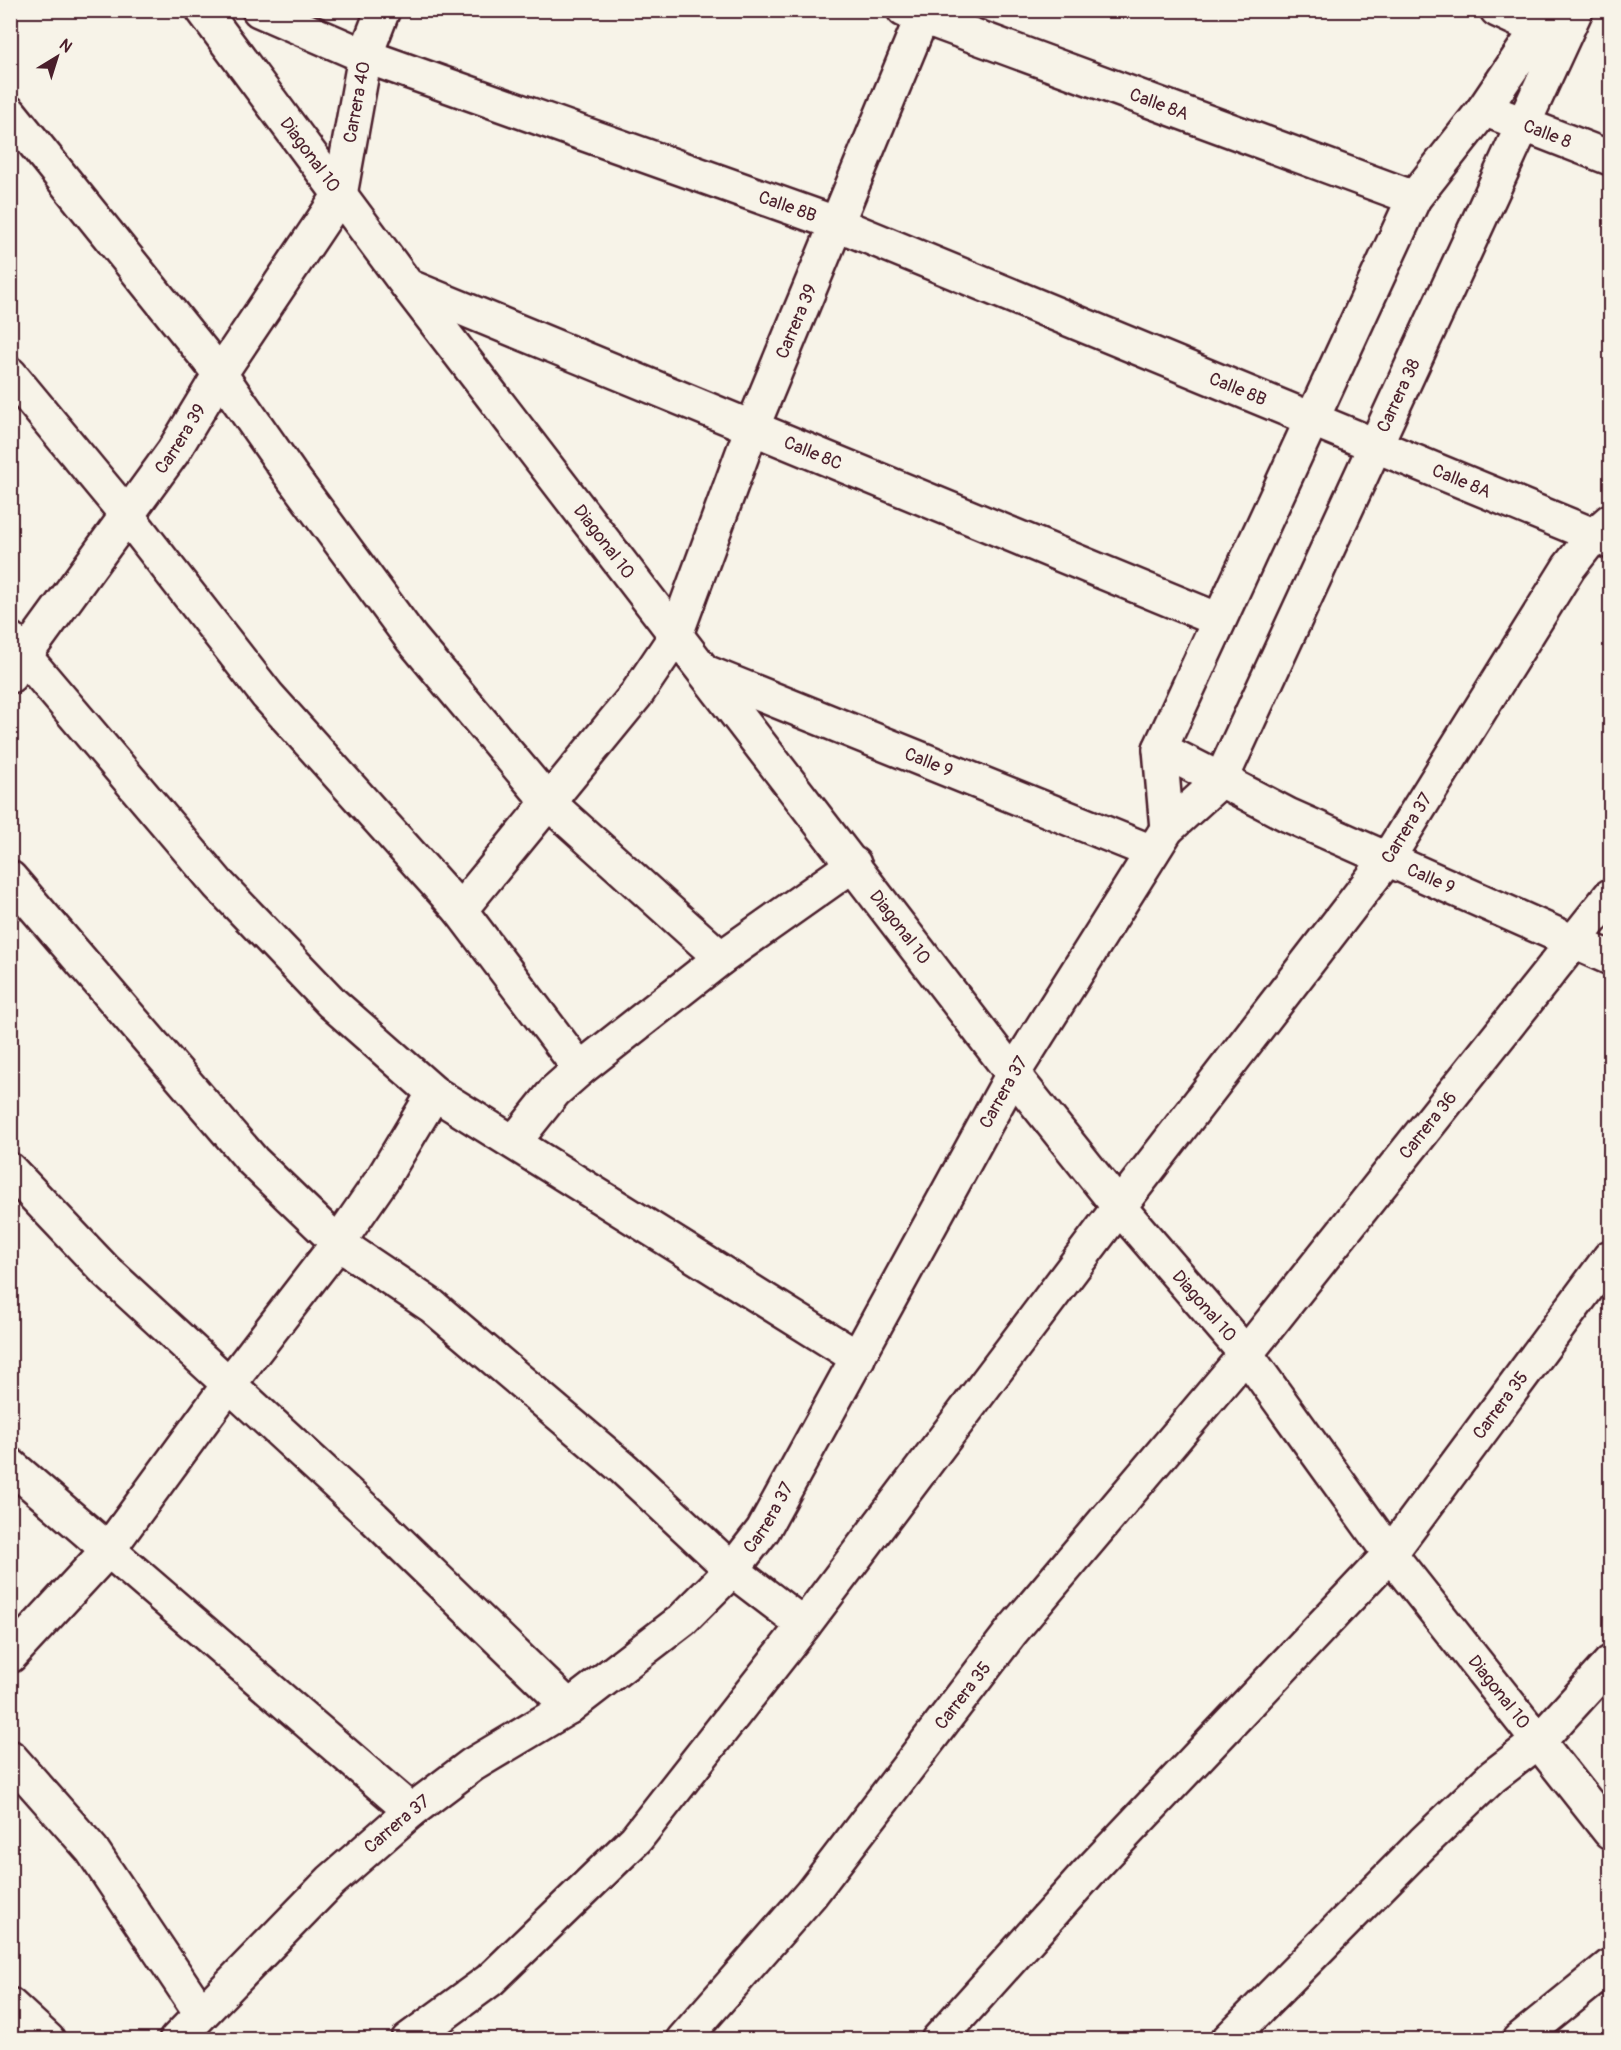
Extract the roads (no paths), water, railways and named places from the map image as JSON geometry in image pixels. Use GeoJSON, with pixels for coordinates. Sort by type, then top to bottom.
{"type":"FeatureCollection","features":[{"type":"Feature","properties":{"kind":"street","name":"Diagonal 10"},"geometry":{"type":"LineString","coordinates":[[203,10],[407,285],[675,637],[706,672],[1013,1074],[1119,1207],[1246,1354],[1390,1554],[1611,1832]]}},
{"type":"Feature","properties":{"kind":"street","name":"Calle 8B"},"geometry":{"type":"LineString","coordinates":[[259,10],[365,56],[835,223],[1311,418]]}},
{"type":"Feature","properties":{"kind":"street","name":"Carrera 40"},"geometry":{"type":"LineString","coordinates":[[340,195],[365,56],[382,10]]}},
{"type":"Feature","properties":{"kind":"street"},"geometry":{"type":"LineString","coordinates":[[1159,840],[1160,749],[1311,418],[1414,198],[1484,109],[1542,20],[1497,10]]}},
{"type":"Feature","properties":{"kind":"street","name":"Carrera 38"},"geometry":{"type":"LineString","coordinates":[[1221,780],[1576,10]]}},
{"type":"Feature","properties":{"kind":"street","name":"Carrera 39"},"geometry":{"type":"LineString","coordinates":[[460,910],[636,695],[675,637],[752,428],[917,13]]}},
{"type":"Feature","properties":{"kind":"street","name":"Calle 8A"},"geometry":{"type":"LineString","coordinates":[[917,13],[1414,198]]}},
{"type":"Feature","properties":{"kind":"street","name":"Calle 8"},"geometry":{"type":"LineString","coordinates":[[1484,109],[1611,158]]}},
{"type":"Feature","properties":{"kind":"street"},"geometry":{"type":"LineString","coordinates":[[10,113],[220,374],[290,474],[411,638],[549,803],[721,958]]}},
{"type":"Feature","properties":{"kind":"street","name":"Carrera 39"},"geometry":{"type":"LineString","coordinates":[[15,658],[173,452],[220,374],[340,195]]}},
{"type":"Feature","properties":{"kind":"street","name":"Calle 8C"},"geometry":{"type":"LineString","coordinates":[[407,285],[1219,620]]}},
{"type":"Feature","properties":{"kind":"street"},"geometry":{"type":"LineString","coordinates":[[10,374],[126,514],[267,695],[460,910],[580,1069]]}},
{"type":"Feature","properties":{"kind":"street","name":"Calle 8A"},"geometry":{"type":"LineString","coordinates":[[1311,418],[1605,533]]}},
{"type":"Feature","properties":{"kind":"street","name":"Carrera 37"},"geometry":{"type":"LineString","coordinates":[[408,2040],[490,1980],[636,1839],[804,1625],[1119,1207],[1388,858],[1569,567],[1605,533]]}},
{"type":"Feature","properties":{"kind":"street"},"geometry":{"type":"LineString","coordinates":[[15,658],[219,884],[332,1004],[434,1093],[515,1141],[795,1321],[858,1358]]}},
{"type":"Feature","properties":{"kind":"street","name":"Calle 9"},"geometry":{"type":"LineString","coordinates":[[706,672],[1159,840]]}},
{"type":"Feature","properties":{"kind":"street","name":"Calle 9"},"geometry":{"type":"LineString","coordinates":[[1160,749],[1288,815],[1611,958]]}},
{"type":"Feature","properties":{"kind":"street","name":"Carrera 37"},"geometry":{"type":"LineString","coordinates":[[176,2040],[331,1881],[411,1810],[472,1765],[569,1707],[682,1620],[732,1570],[763,1530],[1013,1074],[1159,840],[1221,780]]}},
{"type":"Feature","properties":{"kind":"street"},"geometry":{"type":"LineString","coordinates":[[515,1141],[555,1091],[580,1069],[721,958],[854,864]]}},
{"type":"Feature","properties":{"kind":"street"},"geometry":{"type":"LineString","coordinates":[[10,878],[253,1161],[338,1243],[432,1306],[624,1469],[732,1570],[804,1625]]}},
{"type":"Feature","properties":{"kind":"street","name":"Carrera 36"},"geometry":{"type":"LineString","coordinates":[[1246,1354],[1611,896]]}},
{"type":"Feature","properties":{"kind":"street"},"geometry":{"type":"LineString","coordinates":[[10,1656],[108,1550],[230,1383],[338,1243],[383,1178],[434,1093]]}},
{"type":"Feature","properties":{"kind":"street"},"geometry":{"type":"LineString","coordinates":[[10,1170],[106,1271],[230,1383],[569,1707]]}},
{"type":"Feature","properties":{"kind":"street","name":"Carrera 35"},"geometry":{"type":"LineString","coordinates":[[938,2040],[1088,1874],[1390,1554],[1611,1257]]}},
{"type":"Feature","properties":{"kind":"street","name":"Carrera 35"},"geometry":{"type":"LineString","coordinates":[[683,2040],[811,1894],[1012,1631],[1246,1354]]}},
{"type":"Feature","properties":{"kind":"street"},"geometry":{"type":"LineString","coordinates":[[10,1466],[411,1810]]}},
{"type":"Feature","properties":{"kind":"street"},"geometry":{"type":"LineString","coordinates":[[1228,2040],[1423,1843],[1492,1777],[1540,1740],[1611,1663]]}},
{"type":"Feature","properties":{"kind":"street"},"geometry":{"type":"LineString","coordinates":[[10,1757],[92,1850],[201,2013]]}},
{"type":"Feature","properties":{"kind":"street"},"geometry":{"type":"LineString","coordinates":[[1519,2040],[1611,1966]]}},
{"type":"Feature","properties":{"kind":"street"},"geometry":{"type":"LineString","coordinates":[[14,2014],[48,2040]]}}]}
